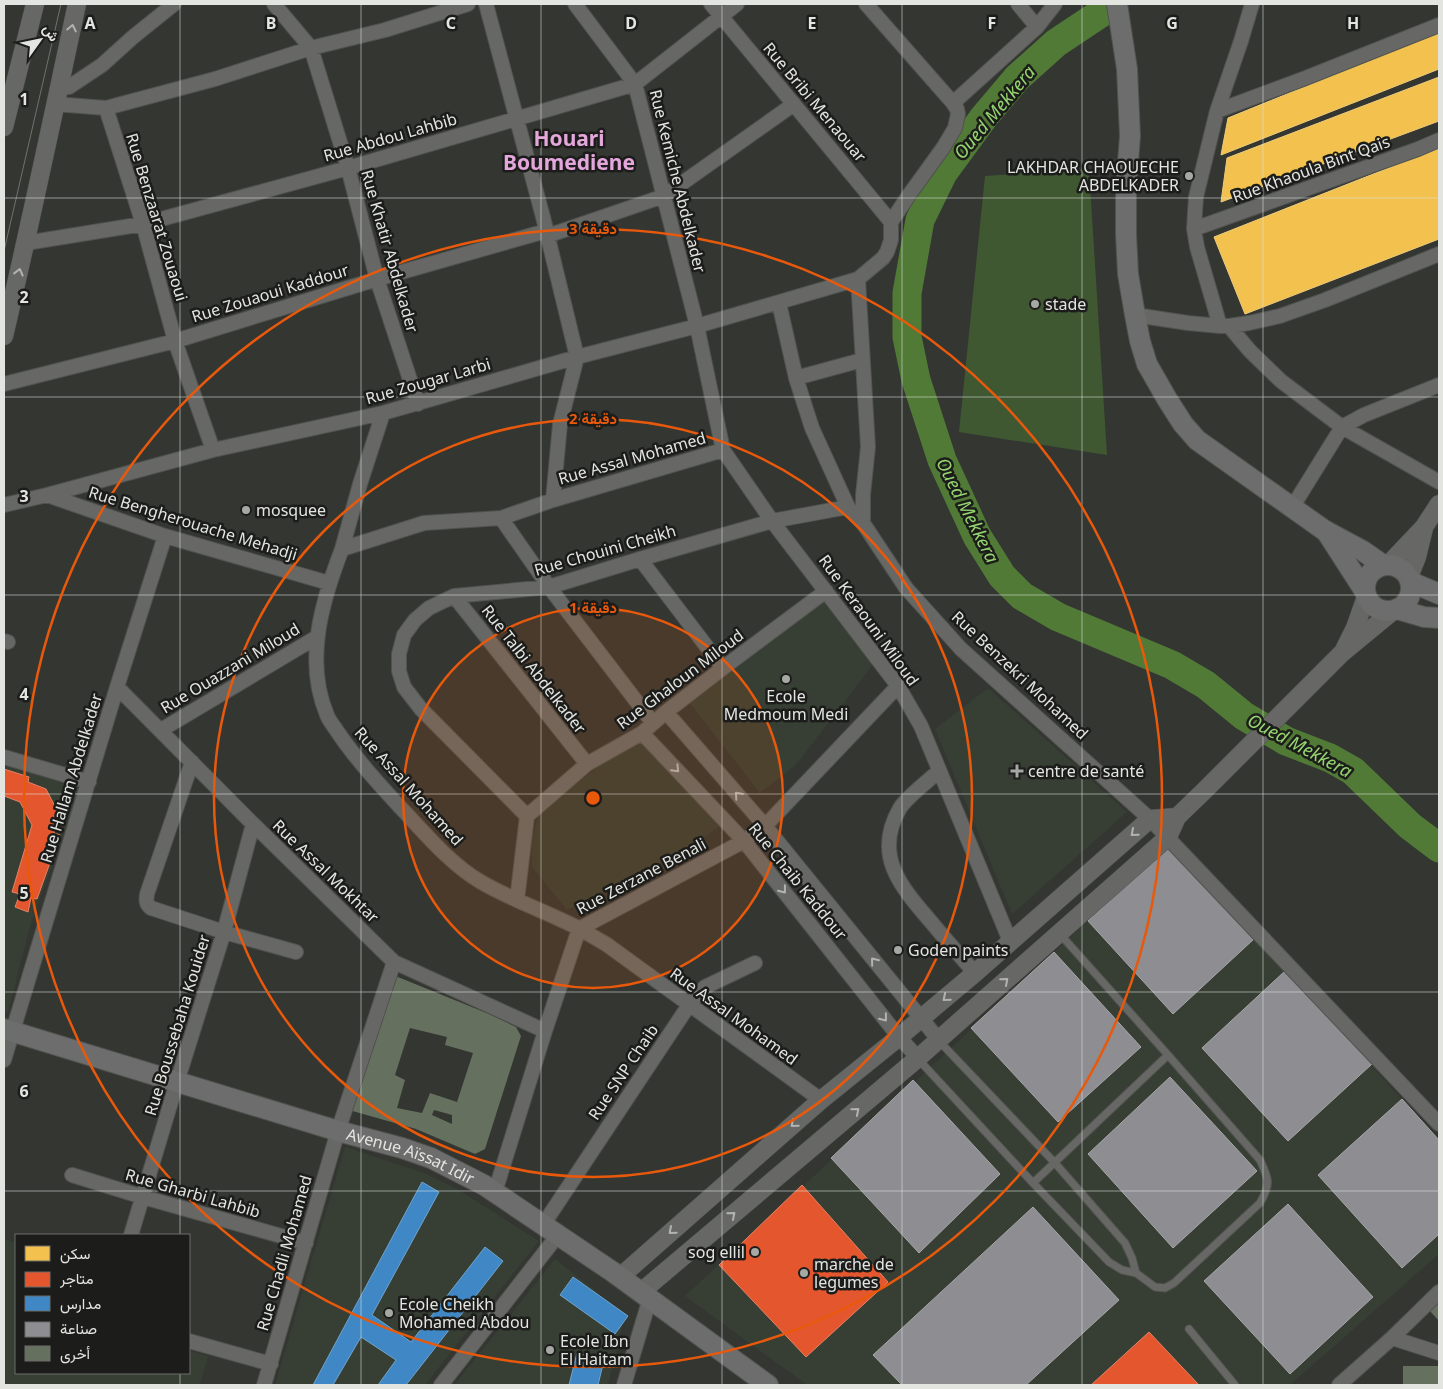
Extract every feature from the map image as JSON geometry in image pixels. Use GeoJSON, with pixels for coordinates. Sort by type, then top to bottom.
{"type":"FeatureCollection","features":[{"type":"Feature","properties":{"kind":"main road"},"geometry":{"type":"LineString","coordinates":[[1118,4],[1127,68],[1130,136],[1126,188],[1128,274],[1140,341],[1148,364],[1167,399],[1184,424],[1203,445],[1293,506],[1324,530],[1385,565],[1397,567],[1410,579],[1439,594]]}},
{"type":"Feature","properties":{"kind":"main road"},"geometry":{"type":"LineString","coordinates":[[1324,530],[1374,607],[1380,610],[1395,610],[1424,617],[1439,618]]}},
{"type":"Feature","properties":{"kind":"main road"},"geometry":{"type":"LineString","coordinates":[[1365,594],[1366,578],[1370,572],[1375,568],[1385,565]]}},
{"type":"Feature","properties":{"kind":"main road"},"geometry":{"type":"LineString","coordinates":[[1395,610],[1406,602],[1409,596],[1410,579]]}},
{"type":"Feature","properties":{"kind":"main road","name":"Avenue Aïssat Idir"},"geometry":{"type":"LineString","coordinates":[[8,1030],[431,1158],[462,1173],[494,1192],[551,1230],[620,1277],[768,1385]]}},
{"type":"Feature","properties":{"kind":"street"},"geometry":{"type":"LineString","coordinates":[[4,126],[10,77],[35,4]]}},
{"type":"Feature","properties":{"kind":"street"},"geometry":{"type":"LineString","coordinates":[[4,336],[26,244],[77,4]]}},
{"type":"Feature","properties":{"kind":"street"},"geometry":{"type":"LineString","coordinates":[[57,96],[102,65],[174,4]]}},
{"type":"Feature","properties":{"kind":"street","name":"Rue Khatir Abdelkader"},"geometry":{"type":"LineString","coordinates":[[274,4],[311,48],[348,168],[376,279],[418,404]]}},
{"type":"Feature","properties":{"kind":"street"},"geometry":{"type":"LineString","coordinates":[[57,96],[106,108],[215,79],[311,48],[385,30],[468,4]]}},
{"type":"Feature","properties":{"kind":"street"},"geometry":{"type":"LineString","coordinates":[[486,4],[517,118],[577,357],[560,424],[553,500]]}},
{"type":"Feature","properties":{"kind":"street","name":"Rue Kemiche Abdelkader"},"geometry":{"type":"LineString","coordinates":[[575,4],[635,84],[697,326]]}},
{"type":"Feature","properties":{"kind":"street","name":"Rue Bribi Menaouar"},"geometry":{"type":"LineString","coordinates":[[711,4],[891,222]]}},
{"type":"Feature","properties":{"kind":"street","name":"Rue Abdou Lahbib"},"geometry":{"type":"LineString","coordinates":[[26,244],[143,224],[348,168],[635,84],[737,4]]}},
{"type":"Feature","properties":{"kind":"street"},"geometry":{"type":"LineString","coordinates":[[863,523],[862,495],[868,447],[858,279],[883,258],[887,252],[891,240],[891,222],[955,128],[958,114],[953,103],[866,4]]}},
{"type":"Feature","properties":{"kind":"street"},"geometry":{"type":"LineString","coordinates":[[1018,4],[1037,27]]}},
{"type":"Feature","properties":{"kind":"street"},"geometry":{"type":"LineString","coordinates":[[953,103],[1037,27],[1055,4]]}},
{"type":"Feature","properties":{"kind":"street"},"geometry":{"type":"LineString","coordinates":[[1252,4],[1217,110],[1196,197],[1194,229],[1201,262],[1225,326],[1281,381],[1342,427],[1439,482]]}},
{"type":"Feature","properties":{"kind":"street"},"geometry":{"type":"LineString","coordinates":[[1217,110],[1439,26]]}},
{"type":"Feature","properties":{"kind":"street","name":"Rue Zouaoui Kaddour"},"geometry":{"type":"LineString","coordinates":[[4,384],[175,341],[376,279],[546,234],[664,196],[794,104]]}},
{"type":"Feature","properties":{"kind":"street","name":"Rue Benzaarat Zouaoui"},"geometry":{"type":"LineString","coordinates":[[106,108],[143,224],[175,341],[213,450]]}},
{"type":"Feature","properties":{"kind":"street","name":"Rue Khaoula Bint Qais"},"geometry":{"type":"LineString","coordinates":[[1194,229],[1439,140]]}},
{"type":"Feature","properties":{"kind":"street"},"geometry":{"type":"LineString","coordinates":[[1135,315],[1188,323],[1225,326],[1280,316],[1439,254]]}},
{"type":"Feature","properties":{"kind":"street","name":"Rue Zougar Larbi"},"geometry":{"type":"LineString","coordinates":[[4,505],[213,450],[418,404],[577,357],[697,326],[858,279]]}},
{"type":"Feature","properties":{"kind":"street","name":"Rue Benzekri Mohamed"},"geometry":{"type":"LineString","coordinates":[[779,303],[796,378],[812,428],[848,507],[863,523],[906,588],[961,649],[1150,818],[1439,1124]]}},
{"type":"Feature","properties":{"kind":"street","name":"Rue Keraouni Miloud"},"geometry":{"type":"LineString","coordinates":[[697,326],[723,450],[772,521],[898,686],[921,726],[1010,941]]}},
{"type":"Feature","properties":{"kind":"street"},"geometry":{"type":"LineString","coordinates":[[796,378],[862,360]]}},
{"type":"Feature","properties":{"kind":"street"},"geometry":{"type":"LineString","coordinates":[[1293,506],[1342,427],[1364,415],[1439,385]]}},
{"type":"Feature","properties":{"kind":"street"},"geometry":{"type":"LineString","coordinates":[[342,549],[360,484],[383,413]]}},
{"type":"Feature","properties":{"kind":"street","name":"Rue Assal Mohamed"},"geometry":{"type":"LineString","coordinates":[[723,450],[553,500],[501,518],[424,523],[342,549],[329,583],[317,637],[317,678],[327,717],[345,744],[426,834],[459,866],[479,881],[606,944],[821,1100]]}},
{"type":"Feature","properties":{"kind":"street","name":"Rue Bengherouache Mehadji"},"geometry":{"type":"LineString","coordinates":[[47,495],[165,536],[329,583]]}},
{"type":"Feature","properties":{"kind":"street"},"geometry":{"type":"LineString","coordinates":[[1385,565],[1424,527],[1439,504]]}},
{"type":"Feature","properties":{"kind":"street","name":"Rue Chouini Cheikh"},"geometry":{"type":"LineString","coordinates":[[527,816],[421,709],[404,687],[400,671],[399,654],[404,635],[416,620],[429,608],[454,596],[549,587],[772,521],[848,507]]}},
{"type":"Feature","properties":{"kind":"street"},"geometry":{"type":"LineString","coordinates":[[501,518],[549,587],[653,723]]}},
{"type":"Feature","properties":{"kind":"street"},"geometry":{"type":"LineString","coordinates":[[1410,579],[1424,527]]}},
{"type":"Feature","properties":{"kind":"street","name":"Rue Hallam Abdelkader"},"geometry":{"type":"LineString","coordinates":[[4,1060],[8,1030],[89,782],[165,536]]}},
{"type":"Feature","properties":{"kind":"street"},"geometry":{"type":"LineString","coordinates":[[640,559],[723,668]]}},
{"type":"Feature","properties":{"kind":"street","name":"Rue Ghaloun Miloud"},"geometry":{"type":"LineString","coordinates":[[527,816],[587,764],[642,733],[723,668],[826,591]]}},
{"type":"Feature","properties":{"kind":"street"},"geometry":{"type":"LineString","coordinates":[[1339,657],[1355,628],[1365,594]]}},
{"type":"Feature","properties":{"kind":"street","name":"Rue Talbi Abdelkader"},"geometry":{"type":"LineString","coordinates":[[454,596],[587,764]]}},
{"type":"Feature","properties":{"kind":"street"},"geometry":{"type":"LineString","coordinates":[[624,1385],[645,1295],[918,1058],[1168,837],[1177,817],[1339,657],[1395,610]]}},
{"type":"Feature","properties":{"kind":"street","name":"Rue Ouazzani Miloud"},"geometry":{"type":"LineString","coordinates":[[161,730],[317,637]]}},
{"type":"Feature","properties":{"kind":"street","name":"Rue Zerzane Benali"},"geometry":{"type":"LineString","coordinates":[[494,1192],[579,929],[744,841],[765,826],[898,686]]}},
{"type":"Feature","properties":{"kind":"street","name":"Rue Assal Mokhtar"},"geometry":{"type":"LineString","coordinates":[[117,687],[394,962],[545,1031]]}},
{"type":"Feature","properties":{"kind":"street"},"geometry":{"type":"LineString","coordinates":[[666,712],[765,826],[938,1039]]}},
{"type":"Feature","properties":{"kind":"street","name":"Rue Chaib Kaddour"},"geometry":{"type":"LineString","coordinates":[[642,733],[744,841],[899,1037],[918,1058]]}},
{"type":"Feature","properties":{"kind":"street"},"geometry":{"type":"LineString","coordinates":[[4,757],[89,782]]}},
{"type":"Feature","properties":{"kind":"street"},"geometry":{"type":"LineString","coordinates":[[192,762],[147,894],[146,900],[148,905],[151,908],[224,932],[296,952]]}},
{"type":"Feature","properties":{"kind":"street"},"geometry":{"type":"LineString","coordinates":[[939,771],[901,806],[888,839],[891,861],[896,877],[908,896],[975,973]]}},
{"type":"Feature","properties":{"kind":"street"},"geometry":{"type":"LineString","coordinates":[[517,900],[527,816]]}},
{"type":"Feature","properties":{"kind":"street"},"geometry":{"type":"LineString","coordinates":[[620,1277],[821,1100],[975,973],[1150,818],[1177,817]]}},
{"type":"Feature","properties":{"kind":"street","name":"Rue Boussebaha Kouider"},"geometry":{"type":"LineString","coordinates":[[131,1234],[224,932],[253,824]]}},
{"type":"Feature","properties":{"kind":"street","name":"Rue Chadli Mohamed"},"geometry":{"type":"LineString","coordinates":[[264,1385],[338,1131],[394,962]]}},
{"type":"Feature","properties":{"kind":"street","name":"Rue SNP Chaib"},"geometry":{"type":"LineString","coordinates":[[441,1385],[551,1230],[689,1005],[706,987],[755,962]]}},
{"type":"Feature","properties":{"kind":"street","name":"Rue Gharbi Lahbib"},"geometry":{"type":"LineString","coordinates":[[72,1175],[143,1198],[306,1243]]}},
{"type":"Feature","properties":{"kind":"street"},"geometry":{"type":"LineString","coordinates":[[1344,1384],[1439,1292]]}},
{"type":"Feature","properties":{"kind":"street"},"geometry":{"type":"LineString","coordinates":[[1392,1338],[1439,1353]]}},
{"type":"Feature","properties":{"kind":"street"},"geometry":{"type":"LineString","coordinates":[[190,1341],[270,1364]]}},
{"type":"Feature","properties":{"kind":"lane"},"geometry":{"type":"LineString","coordinates":[[918,1058],[1108,1262],[1122,1270],[1136,1273],[1155,1287],[1165,1288],[1174,1283],[1260,1203],[1267,1192],[1268,1175],[1260,1160],[1059,933]]}},
{"type":"Feature","properties":{"kind":"lane"},"geometry":{"type":"LineString","coordinates":[[938,1039],[1055,1163],[1125,1243],[1136,1273]]}},
{"type":"Feature","properties":{"kind":"lane"},"geometry":{"type":"LineString","coordinates":[[1033,1183],[1168,1054]]}},
{"type":"Feature","properties":{"kind":"lane"},"geometry":{"type":"LineString","coordinates":[[1189,1329],[1235,1385]]}},
{"type":"Feature","properties":{"kind":"shaded area","name":"Ecole Medmoum Medi"},"geometry":{"type":"Polygon","coordinates":[[[818,590],[875,662],[796,765],[760,793],[688,701],[818,590]]]}},
{"type":"Feature","properties":{"kind":"shaded area","name":"centre de santé"},"geometry":{"type":"Polygon","coordinates":[[[988,688],[1127,812],[1012,914],[935,729],[988,688]]]}},
{"type":"Feature","properties":{"kind":"shaded area"},"geometry":{"type":"Polygon","coordinates":[[[644,732],[719,827],[686,850],[567,910],[532,867],[532,839],[539,812],[644,732]]]}},
{"type":"Feature","properties":{"kind":"shaded area"},"geometry":{"type":"Polygon","coordinates":[[[4,764],[81,786],[31,923],[8,1012],[4,1011],[4,764]]]}},
{"type":"Feature","properties":{"kind":"shaded area"},"geometry":{"type":"Polygon","coordinates":[[[1169,845],[1439,1140],[1439,1254],[1290,1385],[807,1385],[685,1296],[1169,845]]]}},
{"type":"Feature","properties":{"kind":"shaded area","name":"Ecole Cheikh Mohamed Abdou"},"geometry":{"type":"Polygon","coordinates":[[[345,1147],[424,1173],[457,1189],[539,1241],[425,1385],[275,1385],[345,1147]]]}},
{"type":"Feature","properties":{"kind":"shaded area"},"geometry":{"type":"Polygon","coordinates":[[[4,1239],[15,1243],[15,1374],[190,1374],[190,1351],[208,1356],[200,1385],[4,1385],[4,1239]]]}},
{"type":"Feature","properties":{"kind":"shaded area","name":"Ecole Ibn El Haitam"},"geometry":{"type":"Polygon","coordinates":[[[555,1259],[625,1314],[608,1385],[454,1385],[555,1259]]]}},
{"type":"Feature","properties":{"kind":"green space","name":"stade"},"geometry":{"type":"Polygon","coordinates":[[[1089,169],[1107,455],[959,432],[985,176],[1089,169]]]}},
{"type":"Feature","properties":{"kind":"building: سكن"},"geometry":{"type":"Polygon","coordinates":[[[1439,32],[1439,69],[1221,155],[1228,118],[1439,32]]]}},
{"type":"Feature","properties":{"kind":"building: سكن"},"geometry":{"type":"Polygon","coordinates":[[[1439,77],[1439,121],[1221,202],[1227,158],[1439,77]]]}},
{"type":"Feature","properties":{"kind":"building: سكن"},"geometry":{"type":"Polygon","coordinates":[[[1439,148],[1439,239],[1245,314],[1214,237],[1439,148]]]}},
{"type":"Feature","properties":{"kind":"building: متاجر"},"geometry":{"type":"Polygon","coordinates":[[[4,769],[29,777],[28,782],[46,789],[60,816],[54,833],[60,835],[37,899],[31,898],[28,912],[15,907],[20,894],[12,892],[32,825],[20,802],[4,796],[4,769]]]}},
{"type":"Feature","properties":{"kind":"building: متاجر","name":"marche de legumes"},"geometry":{"type":"Polygon","coordinates":[[[802,1185],[888,1282],[806,1357],[719,1265],[802,1185]]]}},
{"type":"Feature","properties":{"kind":"building: متاجر"},"geometry":{"type":"Polygon","coordinates":[[[1149,1332],[1199,1385],[1091,1385],[1149,1332]]]}},
{"type":"Feature","properties":{"kind":"building: مدارس"},"geometry":{"type":"Polygon","coordinates":[[[422,1182],[439,1192],[372,1315],[411,1342],[485,1247],[503,1261],[406,1385],[378,1385],[396,1360],[361,1337],[333,1385],[313,1385],[422,1182]]]}},
{"type":"Feature","properties":{"kind":"building: مدارس"},"geometry":{"type":"Polygon","coordinates":[[[573,1277],[628,1316],[615,1334],[560,1295],[573,1277]]]}},
{"type":"Feature","properties":{"kind":"building: مدارس"},"geometry":{"type":"Polygon","coordinates":[[[577,1353],[604,1360],[598,1385],[569,1385],[577,1353]]]}},
{"type":"Feature","properties":{"kind":"building: صناعة"},"geometry":{"type":"Polygon","coordinates":[[[1169,845],[1255,938],[1173,1014],[1088,921],[1169,845]]]}},
{"type":"Feature","properties":{"kind":"building: صناعة"},"geometry":{"type":"Polygon","coordinates":[[[1054,952],[1141,1047],[1058,1122],[971,1028],[1054,952]]]}},
{"type":"Feature","properties":{"kind":"building: صناعة"},"geometry":{"type":"Polygon","coordinates":[[[1285,971],[1372,1064],[1288,1141],[1202,1048],[1285,971]]]}},
{"type":"Feature","properties":{"kind":"building: صناعة"},"geometry":{"type":"Polygon","coordinates":[[[1170,1077],[1257,1171],[1173,1248],[1088,1154],[1170,1077]]]}},
{"type":"Feature","properties":{"kind":"building: صناعة"},"geometry":{"type":"Polygon","coordinates":[[[913,1080],[1000,1174],[919,1253],[831,1158],[913,1080]]]}},
{"type":"Feature","properties":{"kind":"building: صناعة"},"geometry":{"type":"Polygon","coordinates":[[[1402,1099],[1439,1140],[1439,1234],[1402,1268],[1318,1175],[1402,1099]]]}},
{"type":"Feature","properties":{"kind":"building: صناعة"},"geometry":{"type":"Polygon","coordinates":[[[1288,1204],[1373,1297],[1290,1374],[1204,1281],[1288,1204]]]}},
{"type":"Feature","properties":{"kind":"building: صناعة"},"geometry":{"type":"Polygon","coordinates":[[[1033,1207],[1119,1300],[1026,1385],[902,1385],[873,1355],[1033,1207]]]}},
{"type":"Feature","properties":{"kind":"building: أخرى"},"geometry":{"type":"Polygon","coordinates":[[[393,975],[489,1014],[516,1027],[521,1036],[485,1149],[475,1154],[416,1129],[349,1110],[393,975]],[[410,1028],[395,1075],[405,1080],[397,1108],[422,1113],[430,1093],[457,1102],[473,1053],[445,1045],[447,1037],[410,1028]],[[434,1110],[432,1115],[452,1124],[452,1115],[434,1110]]]}},
{"type":"Feature","properties":{"kind":"building: أخرى"},"geometry":{"type":"Polygon","coordinates":[[[1439,1301],[1439,1321],[1429,1310],[1439,1301]]]}},
{"type":"Feature","properties":{"kind":"building: أخرى"},"geometry":{"type":"Polygon","coordinates":[[[1403,1366],[1439,1366],[1439,1385],[1403,1385],[1403,1366]]]}},
{"type":"Feature","properties":{"kind":"waterway","name":"Oued Mekkera"},"geometry":{"type":"LineString","coordinates":[[1109,4],[1101,13],[1056,43],[1017,78],[984,117],[943,173],[920,220],[907,293],[907,337],[916,380],[942,460],[977,536],[1002,576],[1022,596],[1058,617],[1172,665],[1206,685],[1244,716],[1286,741],[1330,758],[1353,771],[1410,826],[1439,848]]}},
{"type":"Feature","properties":{"kind":"tram line"},"geometry":{"type":"LineString","coordinates":[[4,251],[61,4]]}},
{"type":"Feature","properties":{"kind":"place","name":"LAKHDAR CHAOUECHE ABDELKADER"},"geometry":{"type":"Point","coordinates":[1189,176]}},
{"type":"Feature","properties":{"kind":"place","name":"stade"},"geometry":{"type":"Point","coordinates":[1035,304]}},
{"type":"Feature","properties":{"kind":"place","name":"mosquee"},"geometry":{"type":"Point","coordinates":[246,510]}},
{"type":"Feature","properties":{"kind":"place","name":"Ecole Medmoum Medi"},"geometry":{"type":"Point","coordinates":[786,679]}},
{"type":"Feature","properties":{"kind":"place","name":"centre de santé"},"geometry":{"type":"Point","coordinates":[1017,771]}},
{"type":"Feature","properties":{"kind":"place","name":"Goden paints"},"geometry":{"type":"Point","coordinates":[898,950]}},
{"type":"Feature","properties":{"kind":"place","name":"sog ellil"},"geometry":{"type":"Point","coordinates":[755,1252]}},
{"type":"Feature","properties":{"kind":"place","name":"marche de legumes"},"geometry":{"type":"Point","coordinates":[804,1273]}},
{"type":"Feature","properties":{"kind":"place","name":"Ecole Cheikh Mohamed Abdou"},"geometry":{"type":"Point","coordinates":[389,1313]}},
{"type":"Feature","properties":{"kind":"place","name":"Ecole Ibn El Haitam"},"geometry":{"type":"Point","coordinates":[550,1350]}},
{"type":"Feature","properties":{"kind":"district","name":"Houari Boumediene"},"geometry":{"type":"Point","coordinates":[569,150]}}]}
